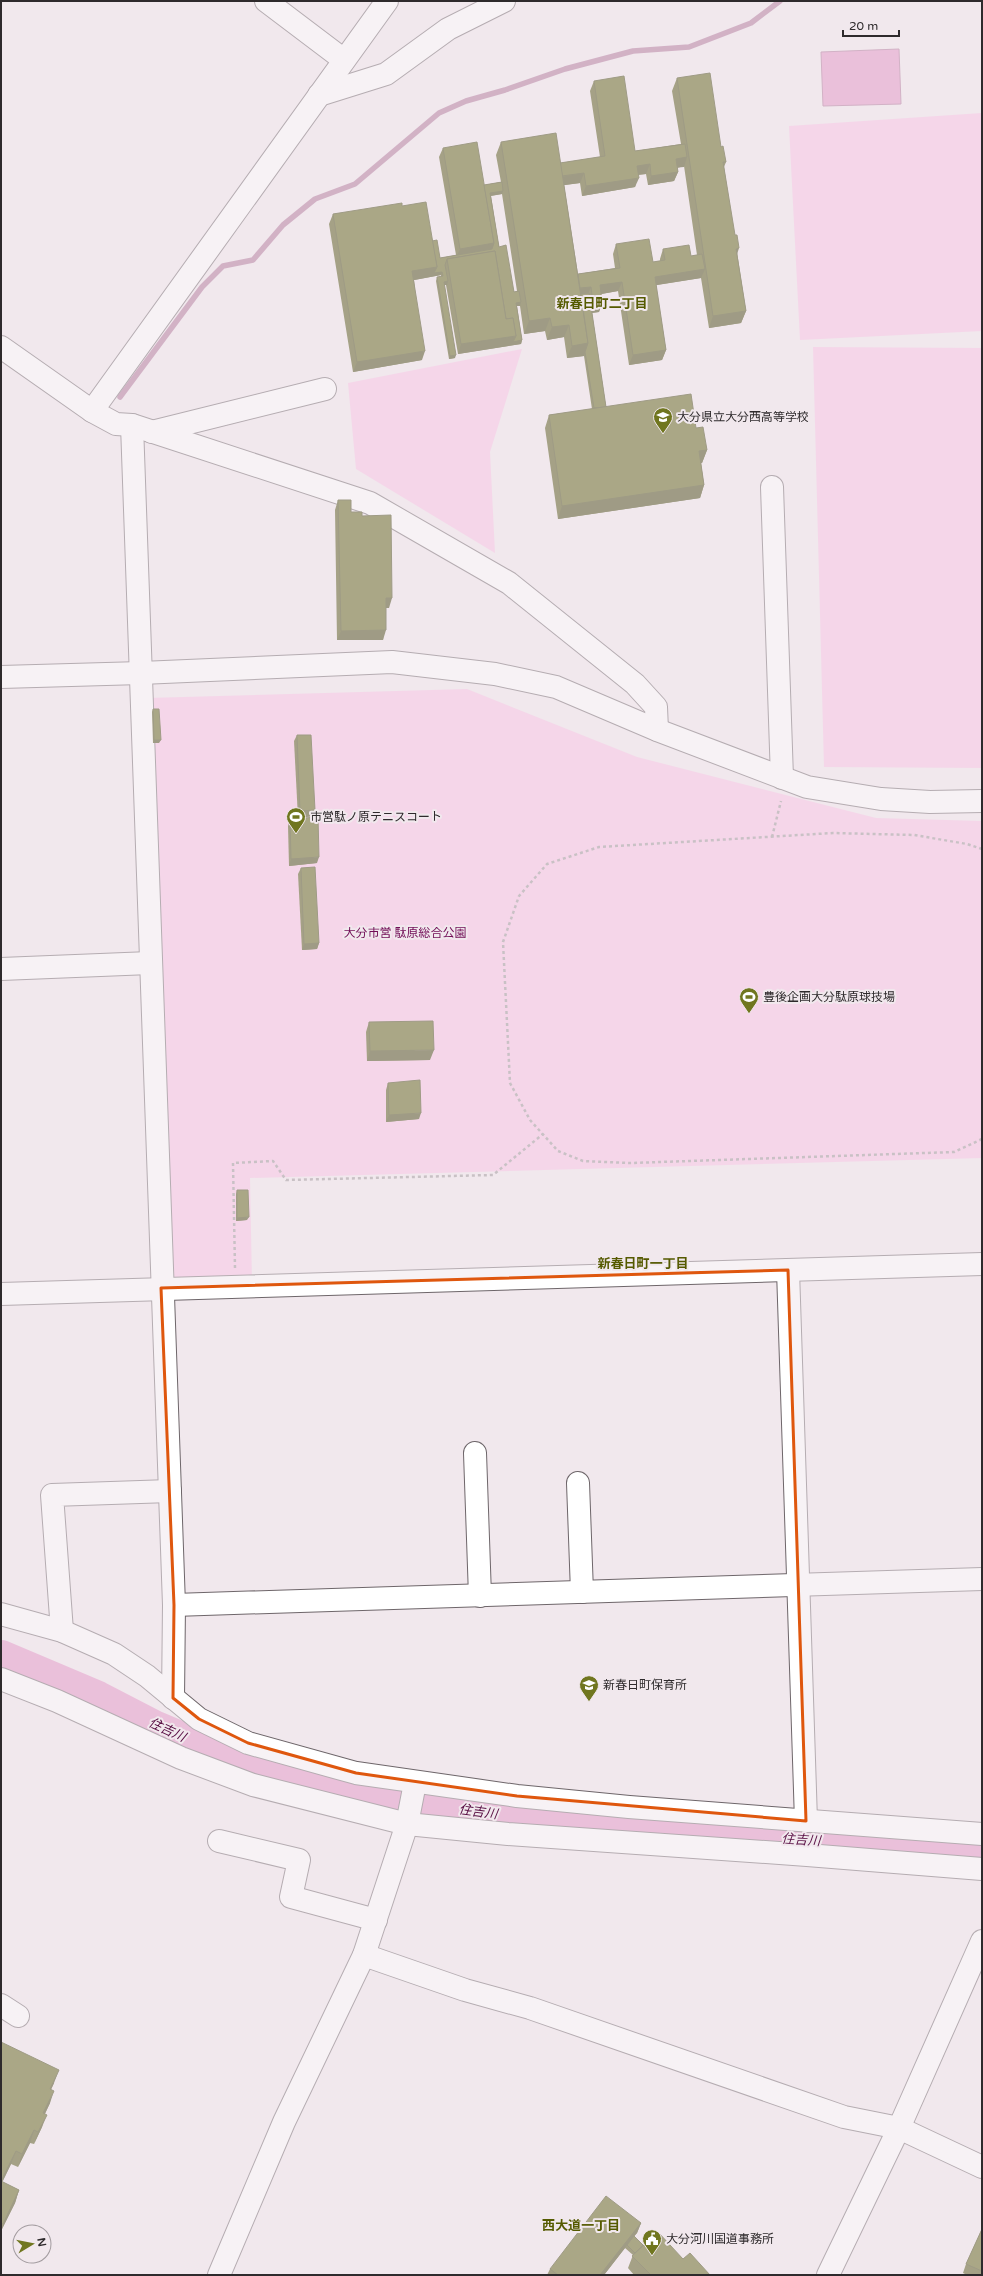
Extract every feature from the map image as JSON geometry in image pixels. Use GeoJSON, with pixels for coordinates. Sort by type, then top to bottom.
{"type":"FeatureCollection","features":[{"type":"Feature","properties":{"kind":"street"},"geometry":{"type":"LineString","coordinates":[[266,1],[344,60]]}},
{"type":"Feature","properties":{"kind":"street"},"geometry":{"type":"LineString","coordinates":[[92,411],[387,1]]}},
{"type":"Feature","properties":{"kind":"street"},"geometry":{"type":"LineString","coordinates":[[319,95],[386,74],[448,29],[504,1]]}},
{"type":"Feature","properties":{"kind":"street"},"geometry":{"type":"LineString","coordinates":[[1,347],[92,411],[116,424],[142,428],[370,503],[509,583],[635,684],[656,707],[657,730]]}},
{"type":"Feature","properties":{"kind":"street"},"geometry":{"type":"LineString","coordinates":[[142,428],[325,389]]}},
{"type":"Feature","properties":{"kind":"street"},"geometry":{"type":"LineString","coordinates":[[142,428],[141,673],[161,1288],[174,1605],[173,1698]]}},
{"type":"Feature","properties":{"kind":"street"},"geometry":{"type":"LineString","coordinates":[[772,487],[782,778]]}},
{"type":"Feature","properties":{"kind":"street"},"geometry":{"type":"LineString","coordinates":[[1,677],[141,673],[392,662],[495,674],[556,687],[657,730],[807,787],[859,797],[930,802],[982,801]]}},
{"type":"Feature","properties":{"kind":"street"},"geometry":{"type":"LineString","coordinates":[[1,969],[150,963]]}},
{"type":"Feature","properties":{"kind":"street"},"geometry":{"type":"LineString","coordinates":[[1,1294],[982,1264]]}},
{"type":"Feature","properties":{"kind":"street"},"geometry":{"type":"LineString","coordinates":[[788,1270],[806,1820]]}},
{"type":"Feature","properties":{"kind":"street"},"geometry":{"type":"LineString","coordinates":[[475,1453],[480,1596]]}},
{"type":"Feature","properties":{"kind":"street"},"geometry":{"type":"LineString","coordinates":[[578,1483],[582,1592]]}},
{"type":"Feature","properties":{"kind":"street"},"geometry":{"type":"LineString","coordinates":[[62,1631],[52,1495],[170,1491]]}},
{"type":"Feature","properties":{"kind":"street"},"geometry":{"type":"LineString","coordinates":[[174,1605],[982,1579]]}},
{"type":"Feature","properties":{"kind":"street"},"geometry":{"type":"LineString","coordinates":[[1,1614],[62,1631],[114,1654],[147,1676],[199,1719],[248,1743],[356,1773],[415,1786],[622,1807],[982,1834]]}},
{"type":"Feature","properties":{"kind":"street"},"geometry":{"type":"LineString","coordinates":[[1,1679],[57,1701],[181,1758],[253,1785],[408,1819],[508,1834],[982,1869]]}},
{"type":"Feature","properties":{"kind":"street"},"geometry":{"type":"LineString","coordinates":[[219,2275],[284,2122],[364,1955],[408,1819],[415,1786]]}},
{"type":"Feature","properties":{"kind":"street"},"geometry":{"type":"LineString","coordinates":[[219,1841],[299,1860],[291,1897],[376,1920]]}},
{"type":"Feature","properties":{"kind":"street"},"geometry":{"type":"LineString","coordinates":[[828,2275],[899,2128],[982,1941]]}},
{"type":"Feature","properties":{"kind":"street"},"geometry":{"type":"LineString","coordinates":[[364,1955],[465,1990],[530,2008],[844,2117],[899,2128],[982,2167]]}},
{"type":"Feature","properties":{"kind":"path"},"geometry":{"type":"LineString","coordinates":[[772,837],[781,801]]}},
{"type":"Feature","properties":{"kind":"path"},"geometry":{"type":"LineString","coordinates":[[982,849],[967,844],[914,835],[833,833],[599,847],[547,864],[519,896],[503,942],[510,1083],[530,1120],[558,1151],[583,1161],[632,1163],[954,1152],[982,1139]]}},
{"type":"Feature","properties":{"kind":"path"},"geometry":{"type":"LineString","coordinates":[[236,1286],[233,1162],[273,1161],[286,1180],[493,1175],[543,1134]]}},
{"type":"Feature","properties":{"kind":"highlighted area"},"geometry":{"type":"Polygon","coordinates":[[[788,1270],[806,1821],[517,1796],[356,1773],[248,1743],[199,1719],[173,1698],[174,1605],[161,1288],[788,1270]]]}},
{"type":"Feature","properties":{"kind":"green space"},"geometry":{"type":"Polygon","coordinates":[[[982,113],[982,331],[800,340],[789,126],[982,113]]]}},
{"type":"Feature","properties":{"kind":"green space"},"geometry":{"type":"Polygon","coordinates":[[[813,347],[982,348],[982,768],[824,767],[813,347]]]}},
{"type":"Feature","properties":{"kind":"green space"},"geometry":{"type":"Polygon","coordinates":[[[522,349],[490,452],[495,553],[356,469],[348,383],[522,349]]]}},
{"type":"Feature","properties":{"kind":"green space","name":"大分市営 駄原総合公園"},"geometry":{"type":"Polygon","coordinates":[[[467,689],[637,757],[876,818],[982,821],[982,1158],[250,1178],[252,1283],[164,1285],[147,698],[467,689]]]}},
{"type":"Feature","properties":{"kind":"shaded area"},"geometry":{"type":"Polygon","coordinates":[[[899,49],[901,104],[823,106],[821,52],[899,49]]]}},
{"type":"Feature","properties":{"kind":"building"},"geometry":{"type":"Polygon","coordinates":[[[710,73],[721,147],[723,146],[726,162],[723,162],[735,235],[737,235],[739,248],[736,249],[746,311],[713,316],[677,78],[710,73]]]}},
{"type":"Feature","properties":{"kind":"building"},"geometry":{"type":"Polygon","coordinates":[[[624,76],[635,151],[685,144],[687,157],[676,159],[678,172],[651,176],[650,164],[637,166],[639,178],[586,186],[584,173],[562,176],[560,163],[605,156],[594,81],[624,76]]]}},
{"type":"Feature","properties":{"kind":"building"},"geometry":{"type":"Polygon","coordinates":[[[556,133],[588,343],[572,346],[569,325],[552,327],[550,318],[529,321],[501,142],[556,133]]]}},
{"type":"Feature","properties":{"kind":"building"},"geometry":{"type":"Polygon","coordinates":[[[477,142],[494,243],[460,249],[443,148],[477,142]]]}},
{"type":"Feature","properties":{"kind":"building"},"geometry":{"type":"Polygon","coordinates":[[[502,182],[503,191],[490,193],[499,247],[506,245],[514,292],[519,291],[521,302],[516,303],[522,340],[513,342],[516,336],[513,318],[506,319],[495,251],[447,259],[445,265],[448,281],[444,282],[456,355],[450,356],[437,277],[443,276],[442,272],[434,273],[437,267],[432,241],[437,240],[440,258],[492,249],[494,243],[484,185],[502,182]]]}},
{"type":"Feature","properties":{"kind":"building"},"geometry":{"type":"Polygon","coordinates":[[[426,202],[437,267],[412,271],[425,351],[357,362],[333,214],[402,203],[402,206],[426,202]]]}},
{"type":"Feature","properties":{"kind":"building"},"geometry":{"type":"Polygon","coordinates":[[[649,239],[653,262],[665,260],[663,249],[689,245],[691,256],[702,254],[705,269],[655,277],[666,350],[633,355],[622,282],[600,285],[602,302],[593,303],[591,287],[580,288],[578,274],[620,268],[616,244],[649,239]]]}},
{"type":"Feature","properties":{"kind":"building"},"geometry":{"type":"Polygon","coordinates":[[[495,251],[506,319],[513,318],[516,336],[461,344],[447,259],[495,251]]]}},
{"type":"Feature","properties":{"kind":"building"},"geometry":{"type":"Polygon","coordinates":[[[589,293],[606,407],[594,408],[585,352],[588,343],[581,294],[589,293]]]}},
{"type":"Feature","properties":{"kind":"building"},"geometry":{"type":"Polygon","coordinates":[[[691,394],[696,428],[703,427],[707,450],[699,451],[704,485],[562,506],[549,415],[691,394]]]}},
{"type":"Feature","properties":{"kind":"building"},"geometry":{"type":"Polygon","coordinates":[[[338,500],[351,500],[351,512],[362,512],[362,516],[391,515],[392,598],[386,598],[386,630],[341,631],[338,500]]]}},
{"type":"Feature","properties":{"kind":"building"},"geometry":{"type":"Polygon","coordinates":[[[153,709],[159,709],[161,740],[154,740],[153,709]]]}},
{"type":"Feature","properties":{"kind":"building"},"geometry":{"type":"Polygon","coordinates":[[[297,735],[311,735],[315,810],[300,811],[297,735]]]}},
{"type":"Feature","properties":{"kind":"building"},"geometry":{"type":"Polygon","coordinates":[[[318,817],[319,857],[291,859],[290,819],[318,817]]]}},
{"type":"Feature","properties":{"kind":"building"},"geometry":{"type":"Polygon","coordinates":[[[315,867],[319,943],[304,944],[301,868],[315,867]]]}},
{"type":"Feature","properties":{"kind":"building"},"geometry":{"type":"Polygon","coordinates":[[[433,1021],[434,1050],[370,1051],[369,1022],[433,1021]]]}},
{"type":"Feature","properties":{"kind":"building"},"geometry":{"type":"Polygon","coordinates":[[[420,1080],[421,1113],[389,1115],[388,1083],[420,1080]]]}},
{"type":"Feature","properties":{"kind":"building"},"geometry":{"type":"Polygon","coordinates":[[[237,1190],[248,1190],[249,1217],[237,1218],[237,1190]]]}},
{"type":"Feature","properties":{"kind":"building"},"geometry":{"type":"Polygon","coordinates":[[[1,2042],[59,2070],[50,2089],[54,2091],[43,2113],[47,2115],[38,2132],[34,2130],[22,2154],[16,2151],[1,2181],[1,2042]]]}},
{"type":"Feature","properties":{"kind":"building"},"geometry":{"type":"Polygon","coordinates":[[[1,2181],[19,2190],[3,2224],[1,2223],[1,2181]]]}},
{"type":"Feature","properties":{"kind":"building"},"geometry":{"type":"Polygon","coordinates":[[[606,2196],[641,2223],[600,2275],[558,2275],[550,2269],[606,2196]]]}},
{"type":"Feature","properties":{"kind":"building"},"geometry":{"type":"Polygon","coordinates":[[[982,2229],[982,2271],[966,2264],[982,2229]]]}},
{"type":"Feature","properties":{"kind":"building"},"geometry":{"type":"Polygon","coordinates":[[[658,2232],[683,2259],[690,2253],[710,2275],[651,2275],[632,2256],[658,2232]]]}},
{"type":"Feature","properties":{"kind":"building"},"geometry":{"type":"Polygon","coordinates":[[[634,2236],[643,2245],[635,2253],[627,2245],[634,2236]]]}},
{"type":"Feature","properties":{"kind":"waterway"},"geometry":{"type":"LineString","coordinates":[[120,397],[202,287],[223,266],[253,260],[283,225],[315,199],[355,184],[439,113],[466,101],[505,90],[565,69],[633,51],[689,47],[751,23],[780,1]]}},
{"type":"Feature","properties":{"kind":"waterway","name":"住吉川"},"geometry":{"type":"LineString","coordinates":[[1,1657],[98,1698],[156,1728],[208,1750],[317,1785],[400,1802],[537,1820],[982,1853]]}},
{"type":"Feature","properties":{"kind":"place","name":"大分県立大分西高等学校"},"geometry":{"type":"Point","coordinates":[663,434]}},
{"type":"Feature","properties":{"kind":"place","name":"市営駄ノ原テニスコート"},"geometry":{"type":"Point","coordinates":[296,834]}},
{"type":"Feature","properties":{"kind":"place","name":"豊後企画大分駄原球技場"},"geometry":{"type":"Point","coordinates":[749,1014]}},
{"type":"Feature","properties":{"kind":"place","name":"新春日町保育所"},"geometry":{"type":"Point","coordinates":[589,1702]}},
{"type":"Feature","properties":{"kind":"place","name":"大分河川国道事務所"},"geometry":{"type":"Point","coordinates":[652,2256]}},
{"type":"Feature","properties":{"kind":"district","name":"新春日町二丁目"},"geometry":{"type":"Point","coordinates":[602,304]}},
{"type":"Feature","properties":{"kind":"district","name":"新春日町一丁目"},"geometry":{"type":"Point","coordinates":[643,1264]}},
{"type":"Feature","properties":{"kind":"district","name":"西大道一丁目"},"geometry":{"type":"Point","coordinates":[581,2226]}}]}
